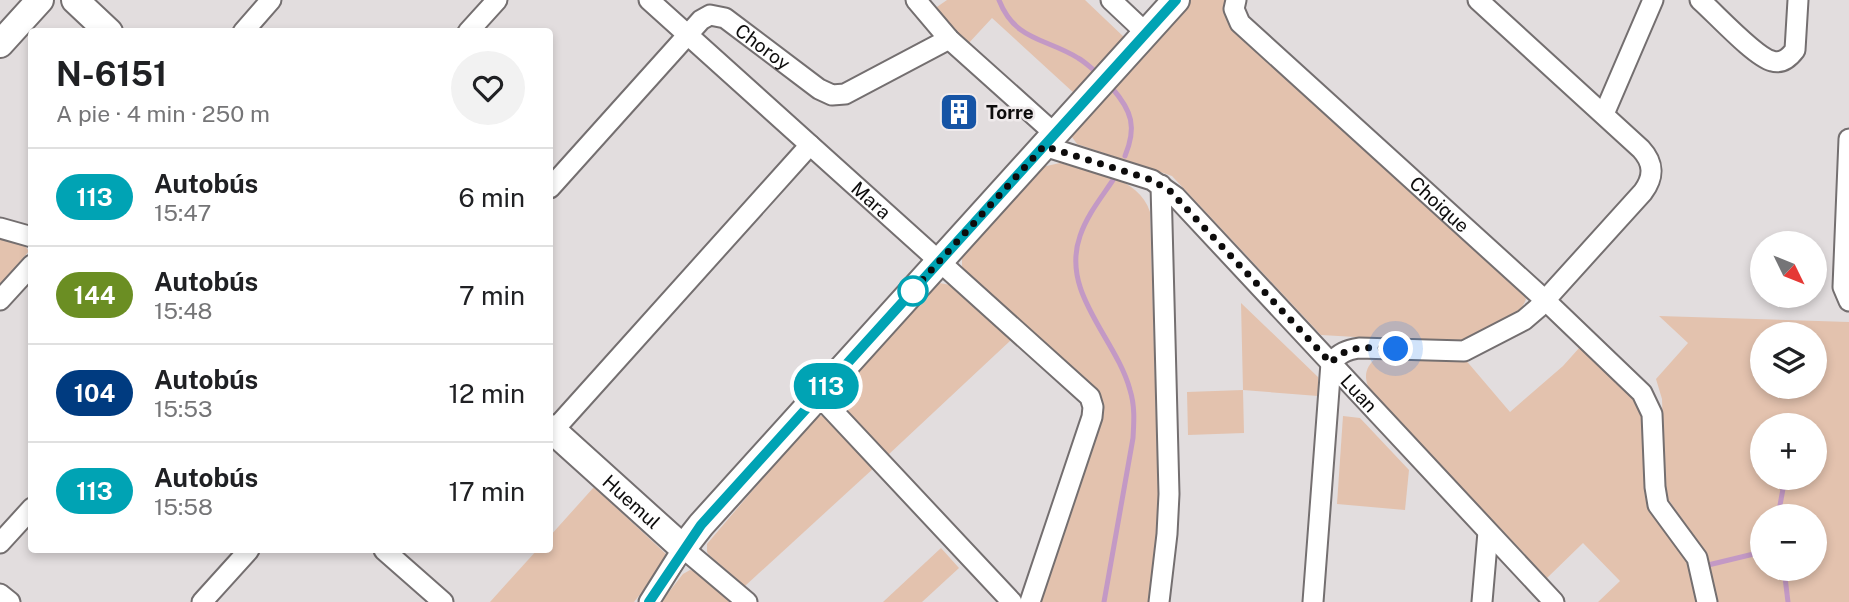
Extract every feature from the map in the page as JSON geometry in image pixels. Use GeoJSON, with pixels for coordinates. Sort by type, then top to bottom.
{"type":"FeatureCollection","features":[{"type":"Feature","properties":{"kind":"street"},"geometry":{"type":"LineString","coordinates":[[0,44],[40,0]]}},
{"type":"Feature","properties":{"kind":"street"},"geometry":{"type":"LineString","coordinates":[[75,0],[105,28]]}},
{"type":"Feature","properties":{"kind":"street"},"geometry":{"type":"LineString","coordinates":[[246,28],[271,0]]}},
{"type":"Feature","properties":{"kind":"street"},"geometry":{"type":"LineString","coordinates":[[472,28],[497,0]]}},
{"type":"Feature","properties":{"kind":"street","name":"Mara"},"geometry":{"type":"LineString","coordinates":[[649,0],[1087,393],[1092,402],[1092,417],[1030,602]]}},
{"type":"Feature","properties":{"kind":"street","name":"Luan"},"geometry":{"type":"LineString","coordinates":[[916,0],[949,39],[1049,140],[1161,185],[1183,203],[1554,602]]}},
{"type":"Feature","properties":{"kind":"street"},"geometry":{"type":"LineString","coordinates":[[1111,0],[1146,33]]}},
{"type":"Feature","properties":{"kind":"street"},"geometry":{"type":"LineString","coordinates":[[649,602],[701,525],[1176,0]]}},
{"type":"Feature","properties":{"kind":"street"},"geometry":{"type":"LineString","coordinates":[[1313,602],[1331,363],[1342,353],[1359,348],[1464,351],[1524,320],[1545,300],[1651,180],[1652,168],[1642,149],[1478,0]]}},
{"type":"Feature","properties":{"kind":"street"},"geometry":{"type":"LineString","coordinates":[[1604,114],[1653,0]]}},
{"type":"Feature","properties":{"kind":"street"},"geometry":{"type":"LineString","coordinates":[[1700,0],[1762,56],[1769,60],[1783,61],[1790,57],[1797,44],[1798,0]]}},
{"type":"Feature","properties":{"kind":"street","name":"Choique"},"geometry":{"type":"LineString","coordinates":[[1235,4],[1240,23],[1545,300],[1647,400],[1652,414],[1654,486],[1658,505],[1697,558],[1707,602]]}},
{"type":"Feature","properties":{"kind":"street","name":"Choroy"},"geometry":{"type":"LineString","coordinates":[[553,184],[706,17],[720,15],[820,89],[839,96],[949,39]]}},
{"type":"Feature","properties":{"kind":"street"},"geometry":{"type":"LineString","coordinates":[[1848,301],[1843,287],[1849,139]]}},
{"type":"Feature","properties":{"kind":"street"},"geometry":{"type":"LineString","coordinates":[[553,428],[810,145]]}},
{"type":"Feature","properties":{"kind":"street"},"geometry":{"type":"LineString","coordinates":[[1159,602],[1169,503],[1161,185]]}},
{"type":"Feature","properties":{"kind":"street"},"geometry":{"type":"LineString","coordinates":[[0,228],[28,236]]}},
{"type":"Feature","properties":{"kind":"street"},"geometry":{"type":"LineString","coordinates":[[0,300],[28,269]]}},
{"type":"Feature","properties":{"kind":"street"},"geometry":{"type":"LineString","coordinates":[[818,395],[1012,602]]}},
{"type":"Feature","properties":{"kind":"street","name":"Huemul"},"geometry":{"type":"LineString","coordinates":[[553,432],[747,602]]}},
{"type":"Feature","properties":{"kind":"street"},"geometry":{"type":"LineString","coordinates":[[0,543],[28,512]]}},
{"type":"Feature","properties":{"kind":"street"},"geometry":{"type":"LineString","coordinates":[[1482,602],[1488,532]]}},
{"type":"Feature","properties":{"kind":"street"},"geometry":{"type":"LineString","coordinates":[[202,602],[246,553]]}},
{"type":"Feature","properties":{"kind":"street"},"geometry":{"type":"LineString","coordinates":[[387,553],[430,598]]}},
{"type":"Feature","properties":{"kind":"street"},"geometry":{"type":"LineString","coordinates":[[0,594],[10,602]]}},
{"type":"Feature","properties":{"kind":"shaded area"},"geometry":{"type":"Polygon","coordinates":[[[947,0],[1085,0],[1126,39],[1075,94],[992,18],[967,45],[934,9],[947,0]]]}},
{"type":"Feature","properties":{"kind":"shaded area"},"geometry":{"type":"Polygon","coordinates":[[[1191,0],[1228,0],[1226,13],[1233,28],[1522,291],[1526,299],[1516,313],[1487,332],[1460,343],[1321,335],[1172,176],[1077,144],[1072,137],[1073,133],[1191,0]]]}},
{"type":"Feature","properties":{"kind":"shaded area"},"geometry":{"type":"Polygon","coordinates":[[[1060,163],[1125,183],[1136,190],[1150,212],[1159,521],[1150,602],[1041,602],[1103,417],[1102,403],[1090,382],[965,272],[962,266],[962,255],[1042,167],[1060,163]]]}},
{"type":"Feature","properties":{"kind":"shaded area"},"geometry":{"type":"Polygon","coordinates":[[[0,238],[23,244],[28,252],[0,286],[0,238]]]}},
{"type":"Feature","properties":{"kind":"shaded area"},"geometry":{"type":"Polygon","coordinates":[[[939,283],[951,285],[1011,340],[888,455],[840,405],[837,396],[841,386],[939,283]]]}},
{"type":"Feature","properties":{"kind":"shaded area"},"geometry":{"type":"Polygon","coordinates":[[[1241,303],[1318,377],[1318,396],[1243,390],[1241,303]]]}},
{"type":"Feature","properties":{"kind":"shaded area"},"geometry":{"type":"Polygon","coordinates":[[[1659,316],[1849,322],[1849,602],[1717,602],[1702,547],[1668,499],[1665,488],[1662,399],[1656,379],[1688,343],[1659,316]]]}},
{"type":"Feature","properties":{"kind":"shaded area"},"geometry":{"type":"Polygon","coordinates":[[[1580,347],[1637,402],[1641,413],[1645,497],[1653,515],[1687,560],[1697,602],[1598,602],[1620,581],[1583,543],[1547,578],[1369,388],[1366,379],[1370,364],[1377,357],[1464,358],[1510,412],[1563,366],[1580,347]]]}},
{"type":"Feature","properties":{"kind":"shaded area"},"geometry":{"type":"Polygon","coordinates":[[[1243,390],[1244,433],[1188,435],[1187,392],[1243,390]]]}},
{"type":"Feature","properties":{"kind":"shaded area"},"geometry":{"type":"Polygon","coordinates":[[[824,415],[875,467],[745,586],[709,555],[707,544],[814,418],[824,415]]]}},
{"type":"Feature","properties":{"kind":"shaded area"},"geometry":{"type":"Polygon","coordinates":[[[1343,416],[1360,418],[1409,470],[1405,510],[1337,504],[1343,416]]]}},
{"type":"Feature","properties":{"kind":"shaded area"},"geometry":{"type":"Polygon","coordinates":[[[594,487],[666,554],[666,561],[634,602],[490,602],[534,553],[553,553],[553,533],[594,487]]]}},
{"type":"Feature","properties":{"kind":"shaded area"},"geometry":{"type":"Polygon","coordinates":[[[941,548],[959,568],[922,602],[883,602],[941,548]]]}},
{"type":"Feature","properties":{"kind":"shaded area"},"geometry":{"type":"Polygon","coordinates":[[[690,570],[697,572],[731,599],[728,602],[661,602],[683,574],[690,570]]]}},
{"type":"Feature","properties":{"kind":"waterway"},"geometry":{"type":"LineString","coordinates":[[999,0],[1014,24],[1023,31],[1066,51],[1096,72]]}},
{"type":"Feature","properties":{"kind":"waterway"},"geometry":{"type":"LineString","coordinates":[[1112,88],[1124,104],[1130,120],[1131,136],[1125,156]]}},
{"type":"Feature","properties":{"kind":"waterway"},"geometry":{"type":"LineString","coordinates":[[1104,602],[1134,420],[1130,390],[1123,371],[1083,296],[1077,277],[1076,257],[1086,221],[1113,180]]}},
{"type":"Feature","properties":{"kind":"waterway"},"geometry":{"type":"LineString","coordinates":[[1780,504],[1783,490]]}},
{"type":"Feature","properties":{"kind":"waterway"},"geometry":{"type":"LineString","coordinates":[[1704,566],[1750,555]]}},
{"type":"Feature","properties":{"kind":"waterway"},"geometry":{"type":"LineString","coordinates":[[1785,581],[1788,602]]}},
{"type":"Feature","properties":{"kind":"bus line","name":"113"},"geometry":{"type":"LineString","coordinates":[[649,602],[701,525],[1176,0]]}},
{"type":"Feature","properties":{"kind":"place","name":"Torre"},"geometry":{"type":"Point","coordinates":[959,112]}},
{"type":"Feature","properties":{"kind":"route"},"geometry":{"type":"LineString","coordinates":[[913,291],[905,299],[1044,146],[1152,180],[1170,191],[1331,363],[1350,349],[1396,349]]}}]}
